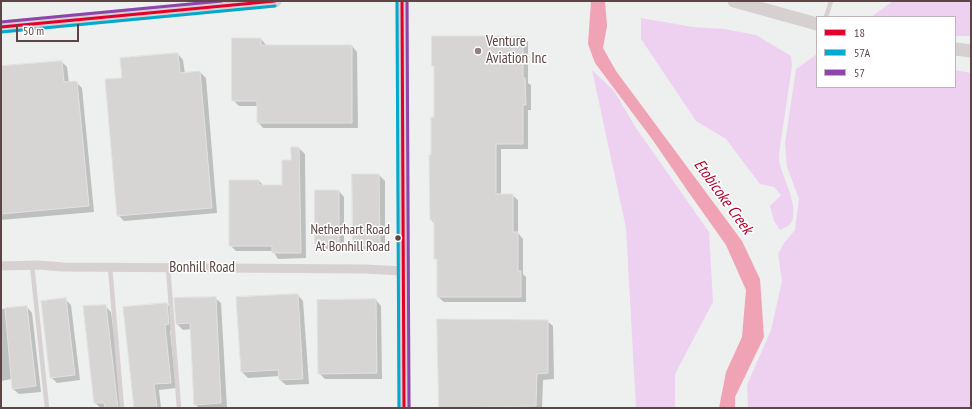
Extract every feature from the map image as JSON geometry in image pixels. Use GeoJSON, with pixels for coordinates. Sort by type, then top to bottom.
{"type":"FeatureCollection","features":[{"type":"Feature","properties":{"kind":"street"},"geometry":{"type":"LineString","coordinates":[[1,27],[202,4],[275,1]]}},
{"type":"Feature","properties":{"kind":"street"},"geometry":{"type":"LineString","coordinates":[[402,1],[404,408]]}},
{"type":"Feature","properties":{"kind":"street"},"geometry":{"type":"LineString","coordinates":[[734,1],[816,24]]}},
{"type":"Feature","properties":{"kind":"street"},"geometry":{"type":"LineString","coordinates":[[956,49],[971,52]]}},
{"type":"Feature","properties":{"kind":"street","name":"Bonhill Road"},"geometry":{"type":"LineString","coordinates":[[1,266],[32,265],[63,267],[365,269],[403,271]]}},
{"type":"Feature","properties":{"kind":"lane"},"geometry":{"type":"LineString","coordinates":[[826,16],[831,1]]}},
{"type":"Feature","properties":{"kind":"lane"},"geometry":{"type":"LineString","coordinates":[[32,265],[47,408]]}},
{"type":"Feature","properties":{"kind":"lane"},"geometry":{"type":"LineString","coordinates":[[110,267],[122,408]]}},
{"type":"Feature","properties":{"kind":"lane"},"geometry":{"type":"LineString","coordinates":[[168,268],[179,408]]}},
{"type":"Feature","properties":{"kind":"shaded area","name":"Etobicoke Creek"},"geometry":{"type":"Polygon","coordinates":[[[591,1],[605,1],[607,26],[603,48],[616,71],[742,241],[760,279],[764,337],[735,397],[735,408],[719,408],[726,372],[742,337],[746,290],[726,245],[652,139],[595,63],[588,44],[591,1]]]}},
{"type":"Feature","properties":{"kind":"shaded area"},"geometry":{"type":"Polygon","coordinates":[[[893,1],[971,1],[971,36],[956,36],[956,16],[872,16],[893,1]]]}},
{"type":"Feature","properties":{"kind":"shaded area"},"geometry":{"type":"Polygon","coordinates":[[[641,18],[693,27],[724,29],[756,35],[791,56],[792,66],[779,153],[780,165],[793,208],[792,221],[788,226],[780,230],[774,221],[770,206],[781,195],[774,187],[760,184],[726,139],[696,121],[641,39],[641,18]]]}},
{"type":"Feature","properties":{"kind":"shaded area"},"geometry":{"type":"Polygon","coordinates":[[[816,55],[816,88],[956,88],[956,70],[971,73],[971,408],[748,408],[747,385],[771,330],[782,281],[778,254],[784,243],[795,230],[799,199],[787,167],[785,143],[796,69],[816,55]]]}},
{"type":"Feature","properties":{"kind":"shaded area"},"geometry":{"type":"Polygon","coordinates":[[[592,70],[614,91],[636,128],[709,232],[713,302],[675,374],[675,408],[636,408],[626,228],[592,70]]]}},
{"type":"Feature","properties":{"kind":"building"},"geometry":{"type":"Polygon","coordinates":[[[432,36],[523,36],[523,78],[525,78],[526,105],[523,105],[523,144],[496,144],[496,194],[513,194],[513,232],[518,232],[518,271],[521,271],[521,297],[437,297],[437,259],[434,259],[434,220],[430,220],[429,155],[431,155],[431,117],[434,117],[434,66],[432,66],[432,36]]]}},
{"type":"Feature","properties":{"kind":"building"},"geometry":{"type":"Polygon","coordinates":[[[232,38],[261,38],[261,45],[352,45],[352,123],[257,123],[257,101],[232,101],[232,38]]]}},
{"type":"Feature","properties":{"kind":"building"},"geometry":{"type":"Polygon","coordinates":[[[178,53],[180,73],[200,71],[212,208],[117,216],[105,79],[122,78],[120,58],[178,53]]]}},
{"type":"Feature","properties":{"kind":"building"},"geometry":{"type":"Polygon","coordinates":[[[62,61],[64,82],[77,81],[89,206],[1,214],[1,66],[62,61]]]}},
{"type":"Feature","properties":{"kind":"building"},"geometry":{"type":"Polygon","coordinates":[[[291,147],[299,147],[301,253],[272,253],[272,246],[229,246],[229,180],[259,180],[259,185],[282,185],[282,160],[291,160],[291,147]]]}},
{"type":"Feature","properties":{"kind":"building"},"geometry":{"type":"Polygon","coordinates":[[[352,174],[379,174],[380,245],[353,246],[352,174]]]}},
{"type":"Feature","properties":{"kind":"building"},"geometry":{"type":"Polygon","coordinates":[[[315,190],[339,190],[339,244],[315,244],[315,190]]]}},
{"type":"Feature","properties":{"kind":"building"},"geometry":{"type":"Polygon","coordinates":[[[298,294],[303,379],[279,380],[278,370],[241,372],[236,297],[298,294]]]}},
{"type":"Feature","properties":{"kind":"building"},"geometry":{"type":"Polygon","coordinates":[[[216,297],[221,403],[194,405],[190,323],[176,324],[174,298],[216,297]]]}},
{"type":"Feature","properties":{"kind":"building"},"geometry":{"type":"Polygon","coordinates":[[[66,298],[75,375],[50,378],[41,301],[66,298]]]}},
{"type":"Feature","properties":{"kind":"building"},"geometry":{"type":"Polygon","coordinates":[[[376,299],[377,373],[318,374],[317,300],[376,299]]]}},
{"type":"Feature","properties":{"kind":"building"},"geometry":{"type":"Polygon","coordinates":[[[167,303],[169,324],[165,325],[171,383],[154,384],[157,408],[134,408],[123,307],[167,303]]]}},
{"type":"Feature","properties":{"kind":"building"},"geometry":{"type":"Polygon","coordinates":[[[106,305],[118,408],[105,408],[104,403],[94,403],[83,306],[106,305]]]}},
{"type":"Feature","properties":{"kind":"building"},"geometry":{"type":"Polygon","coordinates":[[[27,306],[36,386],[12,389],[5,308],[27,306]]]}},
{"type":"Feature","properties":{"kind":"building"},"geometry":{"type":"Polygon","coordinates":[[[437,319],[548,320],[548,373],[537,374],[536,406],[439,408],[437,319]]]}},
{"type":"Feature","properties":{"kind":"transit line","name":"57"},"geometry":{"type":"LineString","coordinates":[[1,22],[222,1]]}},
{"type":"Feature","properties":{"kind":"transit line","name":"18"},"geometry":{"type":"LineString","coordinates":[[1,27],[275,1]]}},
{"type":"Feature","properties":{"kind":"transit line","name":"57A"},"geometry":{"type":"LineString","coordinates":[[397,1],[399,408]]}},
{"type":"Feature","properties":{"kind":"transit line","name":"18"},"geometry":{"type":"LineString","coordinates":[[402,1],[404,408]]}},
{"type":"Feature","properties":{"kind":"transit line","name":"57"},"geometry":{"type":"LineString","coordinates":[[407,1],[409,408]]}},
{"type":"Feature","properties":{"kind":"transit line","name":"57A"},"geometry":{"type":"LineString","coordinates":[[1,32],[275,6]]}},
{"type":"Feature","properties":{"kind":"place","name":"Venture Aviation Inc"},"geometry":{"type":"Point","coordinates":[478,51]}},
{"type":"Feature","properties":{"kind":"place","name":"Netherhart Road At Bonhill Road"},"geometry":{"type":"Point","coordinates":[398,238]}}]}
